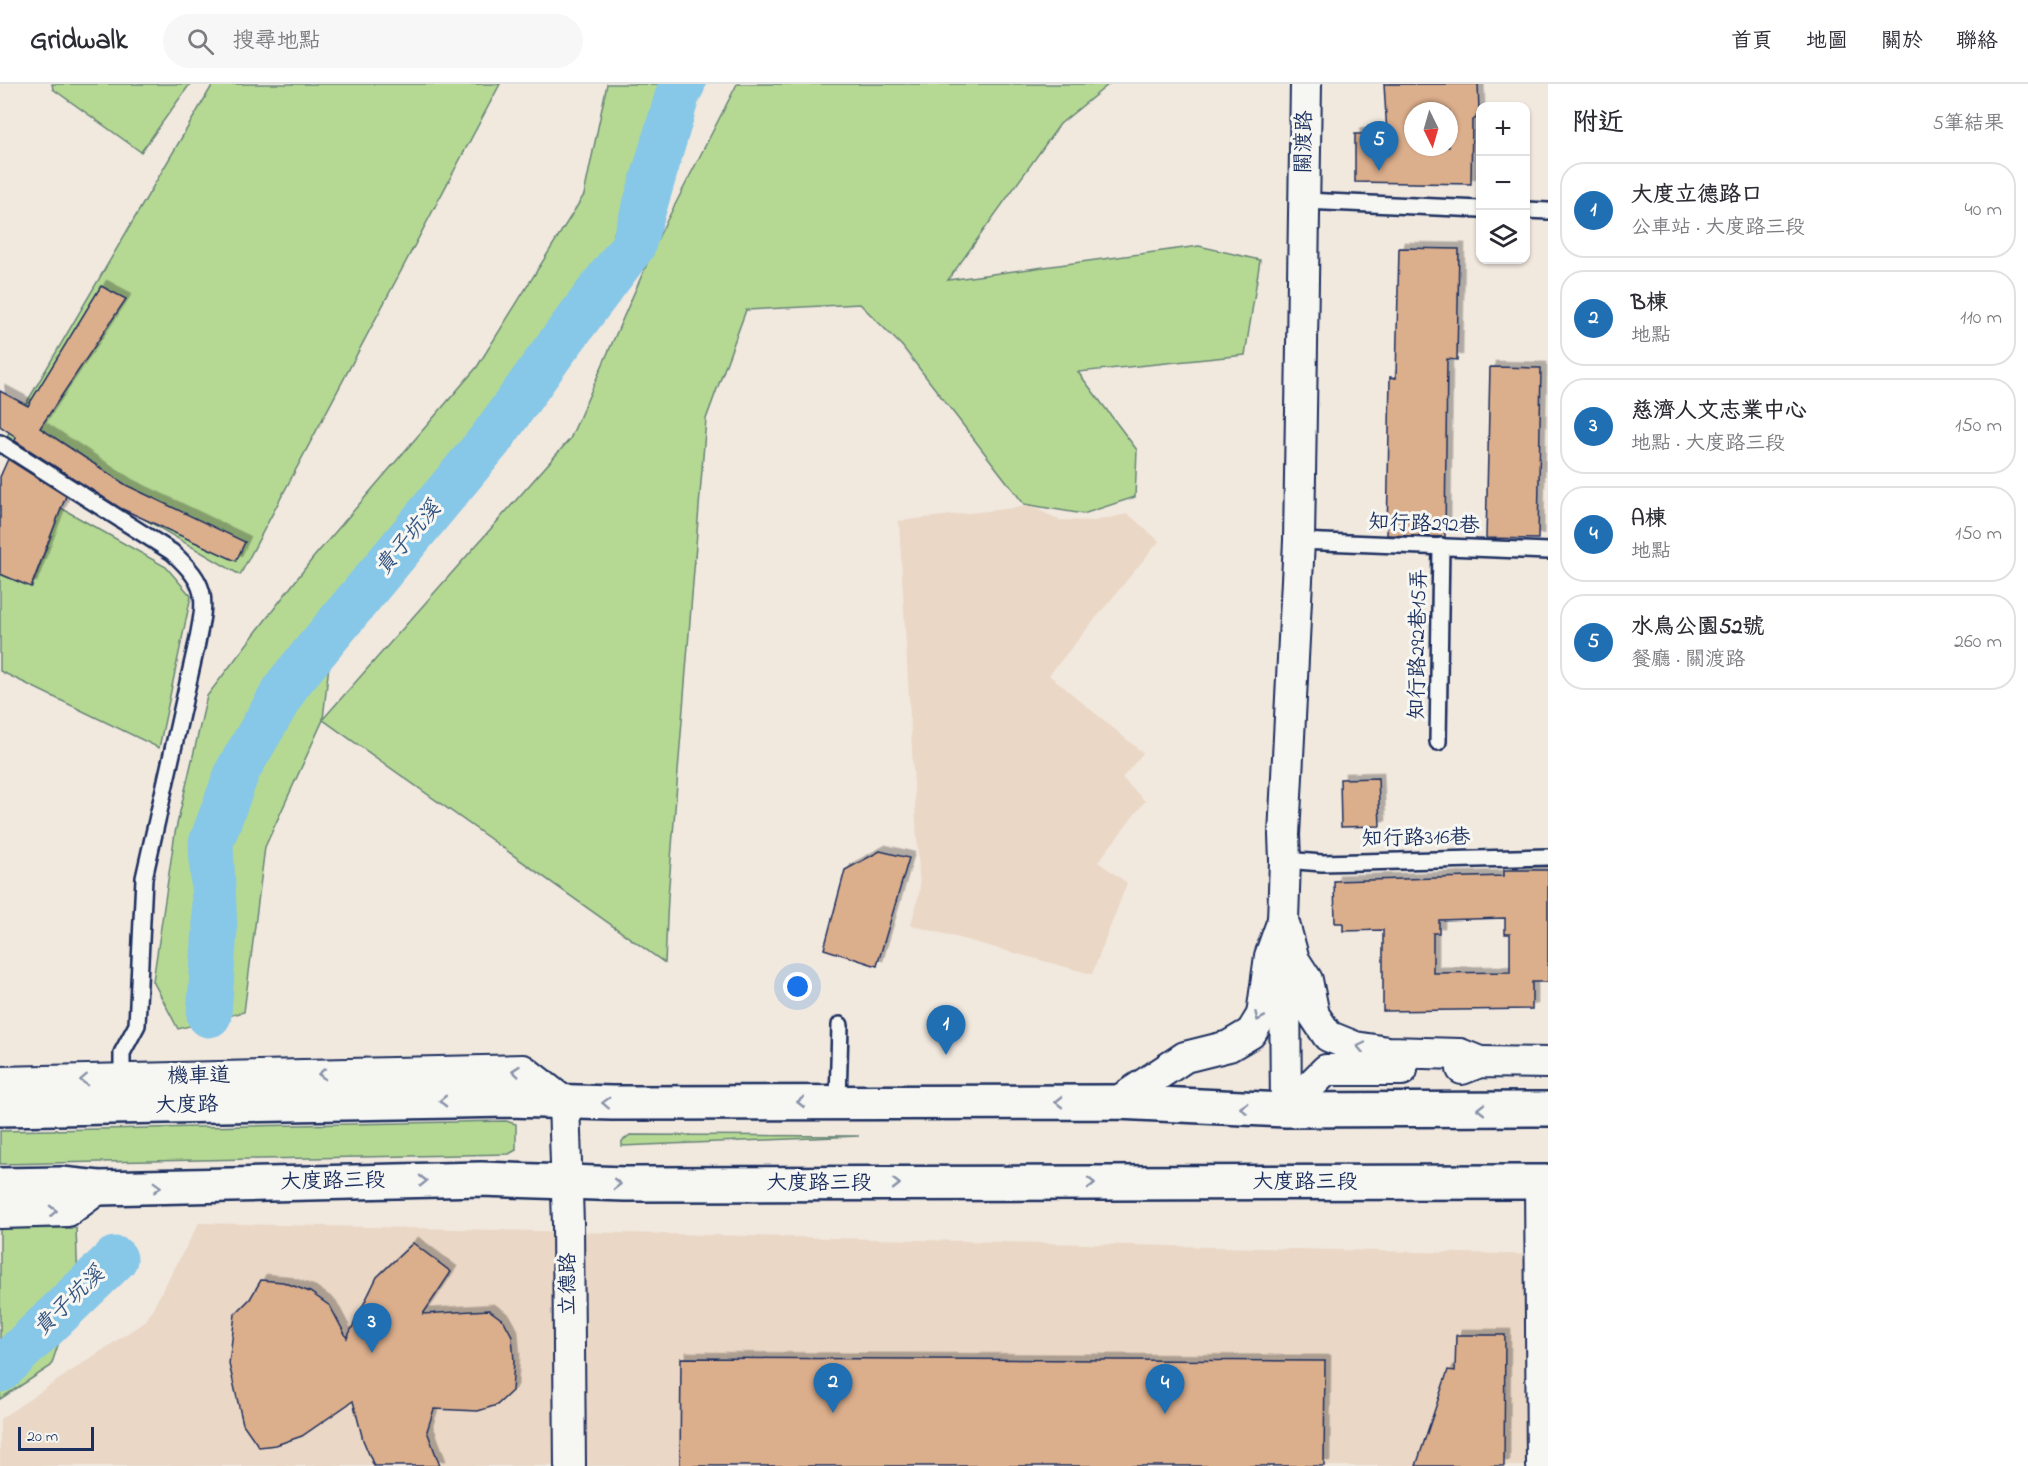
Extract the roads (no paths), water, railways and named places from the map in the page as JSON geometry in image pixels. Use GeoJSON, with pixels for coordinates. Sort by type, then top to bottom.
{"type":"FeatureCollection","features":[{"type":"Feature","properties":{"kind":"main road","name":"大度路"},"geometry":{"type":"LineString","coordinates":[[0,1109],[130,1088],[564,1101]]}},
{"type":"Feature","properties":{"kind":"main road"},"geometry":{"type":"LineString","coordinates":[[564,1101],[612,1103],[1117,1102],[1286,1110],[1548,1109]]}},
{"type":"Feature","properties":{"kind":"main road","name":"大度路三段"},"geometry":{"type":"LineString","coordinates":[[0,1185],[60,1184],[99,1188],[481,1179],[625,1184],[1545,1184]]}},
{"type":"Feature","properties":{"kind":"street","name":"關渡路"},"geometry":{"type":"LineString","coordinates":[[1283,920],[1286,860],[1284,835],[1299,541],[1306,84]]}},
{"type":"Feature","properties":{"kind":"street"},"geometry":{"type":"LineString","coordinates":[[1283,920],[1294,960],[1307,980],[1314,1015],[1328,1036],[1355,1047],[1388,1052],[1460,1054],[1480,1062],[1548,1063]]}},
{"type":"Feature","properties":{"kind":"street"},"geometry":{"type":"LineString","coordinates":[[1117,1102],[1185,1057],[1229,1046],[1251,1034],[1262,1016],[1270,956],[1283,920]]}},
{"type":"Feature","properties":{"kind":"street"},"geometry":{"type":"LineString","coordinates":[[1286,1110],[1285,978],[1294,960]]}},
{"type":"Feature","properties":{"kind":"street"},"geometry":{"type":"LineString","coordinates":[[1286,1110],[1326,1070],[1460,1070],[1480,1062]]}},
{"type":"Feature","properties":{"kind":"street"},"geometry":{"type":"LineString","coordinates":[[0,1082],[130,1088]]}},
{"type":"Feature","properties":{"kind":"street","name":"立德路"},"geometry":{"type":"LineString","coordinates":[[564,1101],[568,1224],[570,1466]]}},
{"type":"Feature","properties":{"kind":"street"},"geometry":{"type":"LineString","coordinates":[[1542,1466],[1545,1184]]}},
{"type":"Feature","properties":{"kind":"street"},"geometry":{"type":"LineString","coordinates":[[0,1213],[68,1211],[99,1188]]}},
{"type":"Feature","properties":{"kind":"lane"},"geometry":{"type":"LineString","coordinates":[[1305,201],[1476,209]]}},
{"type":"Feature","properties":{"kind":"lane"},"geometry":{"type":"LineString","coordinates":[[1530,210],[1548,211]]}},
{"type":"Feature","properties":{"kind":"lane"},"geometry":{"type":"LineString","coordinates":[[0,443],[172,552],[190,569],[202,590],[203,610],[197,644],[144,878],[137,1025],[122,1053],[130,1088]]}},
{"type":"Feature","properties":{"kind":"lane","name":"知行路292巷"},"geometry":{"type":"LineString","coordinates":[[1299,541],[1548,551]]}},
{"type":"Feature","properties":{"kind":"lane","name":"知行路292巷15弄"},"geometry":{"type":"LineString","coordinates":[[1438,742],[1441,546]]}},
{"type":"Feature","properties":{"kind":"lane","name":"知行路316巷"},"geometry":{"type":"LineString","coordinates":[[1286,860],[1322,862],[1548,857]]}},
{"type":"Feature","properties":{"kind":"lane"},"geometry":{"type":"LineString","coordinates":[[838,1102],[840,1025]]}},
{"type":"Feature","properties":{"kind":"waterway","name":"貴子坑溪"},"geometry":{"type":"LineString","coordinates":[[209,1015],[215,929],[211,843],[238,770],[288,684],[490,440],[633,246],[679,90],[683,84]]}},
{"type":"Feature","properties":{"kind":"waterway","name":"貴子坑溪"},"geometry":{"type":"LineString","coordinates":[[0,1370],[115,1259]]}},
{"type":"Feature","properties":{"kind":"place","name":"水鳥公園52號"},"geometry":{"type":"Point","coordinates":[1379,171]}},
{"type":"Feature","properties":{"kind":"place","name":"大度立德路口"},"geometry":{"type":"Point","coordinates":[946,1055]}},
{"type":"Feature","properties":{"kind":"place","name":"慈濟人文志業中心"},"geometry":{"type":"Point","coordinates":[372,1353]}},
{"type":"Feature","properties":{"kind":"place","name":"B棟"},"geometry":{"type":"Point","coordinates":[833,1413]}},
{"type":"Feature","properties":{"kind":"place","name":"A棟"},"geometry":{"type":"Point","coordinates":[1165,1414]}}]}
